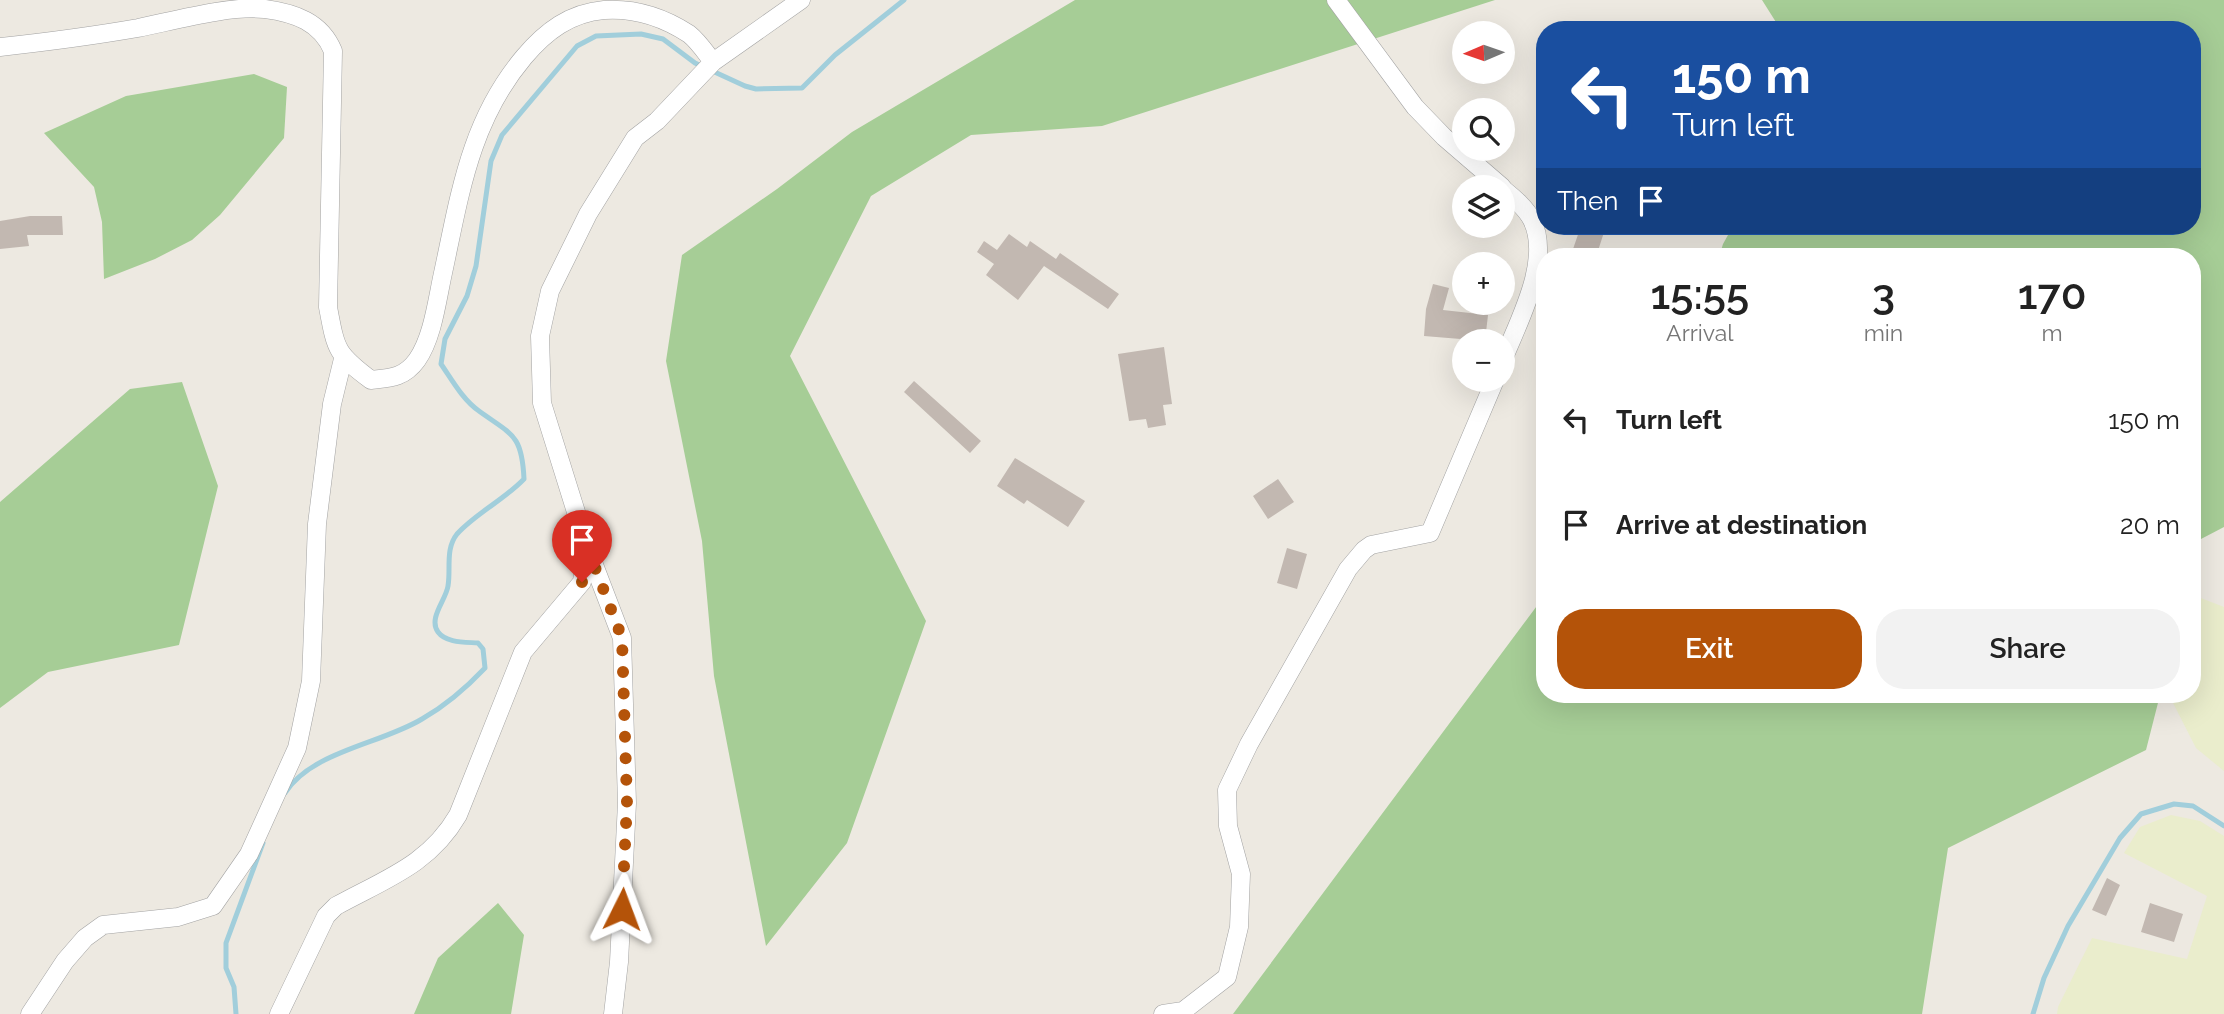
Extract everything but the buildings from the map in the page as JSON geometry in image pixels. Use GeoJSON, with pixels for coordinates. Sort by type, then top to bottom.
{"type":"FeatureCollection","features":[{"type":"Feature","properties":{"kind":"street"},"geometry":{"type":"LineString","coordinates":[[613,1014],[619,962],[627,803],[622,638],[586,544],[542,402],[540,336],[550,292],[588,214],[635,138],[657,121],[713,62],[801,0]]}},
{"type":"Feature","properties":{"kind":"street"},"geometry":{"type":"LineString","coordinates":[[1336,0],[1415,107],[1444,137],[1488,175]]}},
{"type":"Feature","properties":{"kind":"street"},"geometry":{"type":"LineString","coordinates":[[0,47],[92,36],[213,13],[263,9],[300,17],[326,34],[332,51],[328,307],[333,338],[343,359],[371,380],[397,378],[417,360],[435,309],[463,177],[475,140],[486,114],[512,71],[535,44],[562,21],[587,11],[626,8],[654,16],[691,35],[713,62]]}},
{"type":"Feature","properties":{"kind":"street"},"geometry":{"type":"LineString","coordinates":[[1515,198],[1533,221],[1537,248]]}},
{"type":"Feature","properties":{"kind":"street"},"geometry":{"type":"LineString","coordinates":[[1515,329],[1536,276]]}},
{"type":"Feature","properties":{"kind":"street"},"geometry":{"type":"LineString","coordinates":[[30,1014],[65,961],[85,938],[103,925],[178,917],[213,905],[249,853],[297,748],[311,681],[317,524],[332,404],[343,359]]}},
{"type":"Feature","properties":{"kind":"street"},"geometry":{"type":"LineString","coordinates":[[1163,1014],[1183,1011],[1227,977],[1240,927],[1241,874],[1228,826],[1227,790],[1249,744],[1348,569],[1364,550],[1371,545],[1430,533],[1490,392]]}},
{"type":"Feature","properties":{"kind":"street"},"geometry":{"type":"LineString","coordinates":[[279,1014],[327,916],[336,906],[426,856],[445,838],[458,815],[523,652],[582,582],[586,544]]}},
{"type":"Feature","properties":{"kind":"green space"},"geometry":{"type":"Polygon","coordinates":[[[1075,0],[1495,0],[1102,126],[971,135],[871,196],[790,356],[926,621],[847,843],[766,946],[714,676],[702,541],[666,361],[682,255],[777,189],[852,132],[1075,0]]]}},
{"type":"Feature","properties":{"kind":"green space"},"geometry":{"type":"Polygon","coordinates":[[[1762,0],[2224,0],[2224,527],[2201,539],[2201,248],[1722,248],[1728,235],[2201,235],[2201,21],[1775,21],[1762,0]]]}},
{"type":"Feature","properties":{"kind":"green space"},"geometry":{"type":"Polygon","coordinates":[[[254,74],[287,87],[284,138],[220,215],[192,240],[155,259],[104,279],[102,222],[94,187],[44,133],[126,96],[254,74]]]}},
{"type":"Feature","properties":{"kind":"green space"},"geometry":{"type":"Polygon","coordinates":[[[182,382],[218,486],[179,645],[48,672],[0,708],[0,502],[130,389],[182,382]]]}},
{"type":"Feature","properties":{"kind":"green space"},"geometry":{"type":"Polygon","coordinates":[[[2201,598],[2224,607],[2224,771],[2196,748],[2173,703],[2201,703],[2201,598]]]}},
{"type":"Feature","properties":{"kind":"green space"},"geometry":{"type":"Polygon","coordinates":[[[1536,607],[1536,703],[2158,703],[2146,750],[1948,848],[1922,1014],[1233,1014],[1536,607]]]}},
{"type":"Feature","properties":{"kind":"green space"},"geometry":{"type":"Polygon","coordinates":[[[2171,815],[2200,821],[2224,836],[2224,1014],[2057,1014],[2092,938],[2187,959],[2207,896],[2124,853],[2140,827],[2171,815]]]}},
{"type":"Feature","properties":{"kind":"green space"},"geometry":{"type":"Polygon","coordinates":[[[498,903],[524,935],[511,1014],[414,1014],[438,958],[498,903]]]}},
{"type":"Feature","properties":{"kind":"waterway"},"geometry":{"type":"LineString","coordinates":[[285,793],[312,767],[405,728],[431,714],[485,668],[483,649],[478,643],[456,641],[441,636],[435,627],[436,615],[447,591],[453,540],[465,526],[524,479],[523,464],[518,444],[513,437],[468,401],[441,364],[445,339],[467,296],[476,266],[491,161],[502,135],[577,46],[596,36],[641,34],[663,39],[695,63],[745,86],[756,89],[802,88],[835,55],[904,0]]}},
{"type":"Feature","properties":{"kind":"waterway"},"geometry":{"type":"LineString","coordinates":[[2033,1014],[2044,978],[2068,926],[2120,838],[2141,814],[2174,804],[2193,806],[2224,826]]}},
{"type":"Feature","properties":{"kind":"waterway"},"geometry":{"type":"LineString","coordinates":[[236,1014],[234,987],[226,968],[226,943],[263,843]]}},
{"type":"Feature","properties":{"kind":"route"},"geometry":{"type":"LineString","coordinates":[[582,582],[586,544],[622,638],[627,803],[622,909]]}}]}
